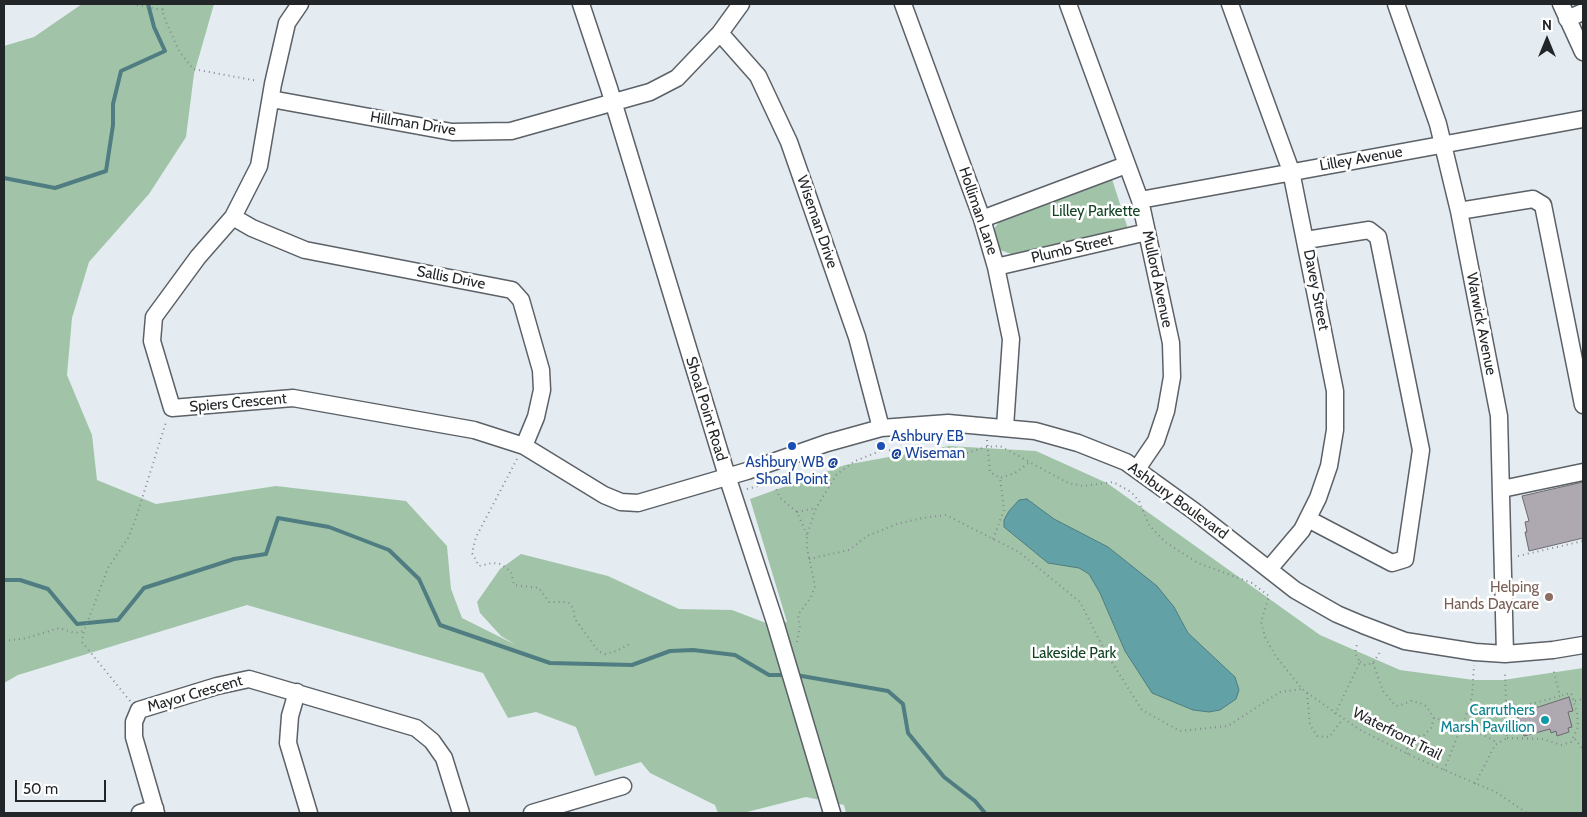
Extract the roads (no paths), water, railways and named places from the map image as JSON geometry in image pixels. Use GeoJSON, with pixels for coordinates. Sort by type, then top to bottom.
{"type":"FeatureCollection","features":[{"type":"Feature","properties":{"kind":"street","name":"Spiers Crescent"},"geometry":{"type":"LineString","coordinates":[[300,4],[287,23],[273,84],[259,166],[233,217],[198,258],[154,317],[152,341],[172,408],[294,398],[474,430],[524,446],[604,496],[621,502],[638,502],[658,498],[727,476]]}},
{"type":"Feature","properties":{"kind":"street","name":"Shoal Point Road"},"geometry":{"type":"LineString","coordinates":[[581,4],[727,476],[800,703],[832,813]]}},
{"type":"Feature","properties":{"kind":"street"},"geometry":{"type":"LineString","coordinates":[[613,103],[650,92],[676,78],[720,33],[741,4]]}},
{"type":"Feature","properties":{"kind":"street","name":"Holliman Lane"},"geometry":{"type":"LineString","coordinates":[[904,4],[982,220],[996,267],[1010,339],[1005,427]]}},
{"type":"Feature","properties":{"kind":"street","name":"Mullord Avenue"},"geometry":{"type":"LineString","coordinates":[[1068,4],[1140,200],[1171,343],[1172,377],[1166,411],[1156,441],[1136,469]]}},
{"type":"Feature","properties":{"kind":"street","name":"Davey Street"},"geometry":{"type":"LineString","coordinates":[[1230,4],[1291,171],[1335,391],[1335,430],[1329,466],[1302,530],[1269,569]]}},
{"type":"Feature","properties":{"kind":"street","name":"Warwick Avenue"},"geometry":{"type":"LineString","coordinates":[[1396,4],[1438,124],[1458,210],[1499,416],[1505,654]]}},
{"type":"Feature","properties":{"kind":"street"},"geometry":{"type":"LineString","coordinates":[[1583,12],[1564,11],[1583,52]]}},
{"type":"Feature","properties":{"kind":"street","name":"Wiseman Drive"},"geometry":{"type":"LineString","coordinates":[[720,33],[758,76],[789,142],[858,337],[881,428]]}},
{"type":"Feature","properties":{"kind":"street","name":"Hillman Drive"},"geometry":{"type":"LineString","coordinates":[[271,99],[452,132],[510,131],[613,103]]}},
{"type":"Feature","properties":{"kind":"street","name":"Lilley Avenue"},"geometry":{"type":"LineString","coordinates":[[1140,200],[1583,119]]}},
{"type":"Feature","properties":{"kind":"street"},"geometry":{"type":"LineString","coordinates":[[982,220],[1126,165]]}},
{"type":"Feature","properties":{"kind":"street"},"geometry":{"type":"LineString","coordinates":[[1458,210],[1533,199],[1543,205],[1583,405]]}},
{"type":"Feature","properties":{"kind":"street","name":"Sallis Drive"},"geometry":{"type":"LineString","coordinates":[[233,217],[252,228],[305,250],[512,290],[521,300],[541,370],[542,390],[536,417],[524,446]]}},
{"type":"Feature","properties":{"kind":"street"},"geometry":{"type":"LineString","coordinates":[[1306,240],[1369,230],[1378,237],[1421,450],[1405,559],[1392,564],[1308,519]]}},
{"type":"Feature","properties":{"kind":"street","name":"Plumb Street"},"geometry":{"type":"LineString","coordinates":[[996,267],[1147,232]]}},
{"type":"Feature","properties":{"kind":"street","name":"Ashbury Boulevard"},"geometry":{"type":"LineString","coordinates":[[727,476],[881,428],[948,423],[1034,431],[1078,443],[1126,462],[1295,590],[1337,614],[1363,625],[1405,641],[1475,652],[1505,654],[1553,650],[1583,645]]}},
{"type":"Feature","properties":{"kind":"street"},"geometry":{"type":"LineString","coordinates":[[1502,489],[1583,472]]}},
{"type":"Feature","properties":{"kind":"street","name":"Mayor Crescent"},"geometry":{"type":"LineString","coordinates":[[150,812],[134,737],[134,722],[139,710],[217,686],[249,679],[416,728],[432,741],[444,758],[462,813]]}},
{"type":"Feature","properties":{"kind":"street"},"geometry":{"type":"LineString","coordinates":[[297,692],[290,716],[288,743],[309,813]]}},
{"type":"Feature","properties":{"kind":"street"},"geometry":{"type":"LineString","coordinates":[[532,813],[623,786]]}},
{"type":"Feature","properties":{"kind":"water"},"geometry":{"type":"Polygon","coordinates":[[[1027,499],[1054,519],[1108,547],[1157,586],[1174,607],[1188,633],[1235,677],[1239,690],[1236,699],[1220,710],[1209,712],[1193,710],[1152,693],[1125,651],[1100,593],[1089,574],[1079,568],[1048,563],[1004,527],[1004,520],[1009,511],[1019,500],[1027,499]]]}},
{"type":"Feature","properties":{"kind":"waterway"},"geometry":{"type":"LineString","coordinates":[[4,178],[55,188],[106,171],[113,125],[113,104],[121,71],[165,51],[154,27],[148,4]]}},
{"type":"Feature","properties":{"kind":"waterway"},"geometry":{"type":"LineString","coordinates":[[4,580],[20,580],[48,589],[77,624],[118,620],[144,588],[234,559],[266,554],[278,518],[329,527],[389,550],[419,579],[440,625],[550,663],[632,665],[670,651],[693,650],[735,655],[769,675],[786,675]]}},
{"type":"Feature","properties":{"kind":"waterway"},"geometry":{"type":"LineString","coordinates":[[796,675],[888,691],[903,704],[908,733],[944,777],[975,801],[985,813]]}},
{"type":"Feature","properties":{"kind":"place","name":"Ashbury WB @ Shoal Point"},"geometry":{"type":"Point","coordinates":[792,446]}},
{"type":"Feature","properties":{"kind":"place","name":"Ashbury EB @ Wiseman"},"geometry":{"type":"Point","coordinates":[881,446]}},
{"type":"Feature","properties":{"kind":"place","name":"Helping Hands Daycare"},"geometry":{"type":"Point","coordinates":[1549,597]}},
{"type":"Feature","properties":{"kind":"place","name":"Carruthers Marsh Pavillion"},"geometry":{"type":"Point","coordinates":[1545,720]}},
{"type":"Feature","properties":{"kind":"park label","name":"Lilley Parkette"},"geometry":{"type":"Point","coordinates":[1096,212]}},
{"type":"Feature","properties":{"kind":"park label","name":"Lakeside Park"},"geometry":{"type":"Point","coordinates":[1074,654]}}]}
